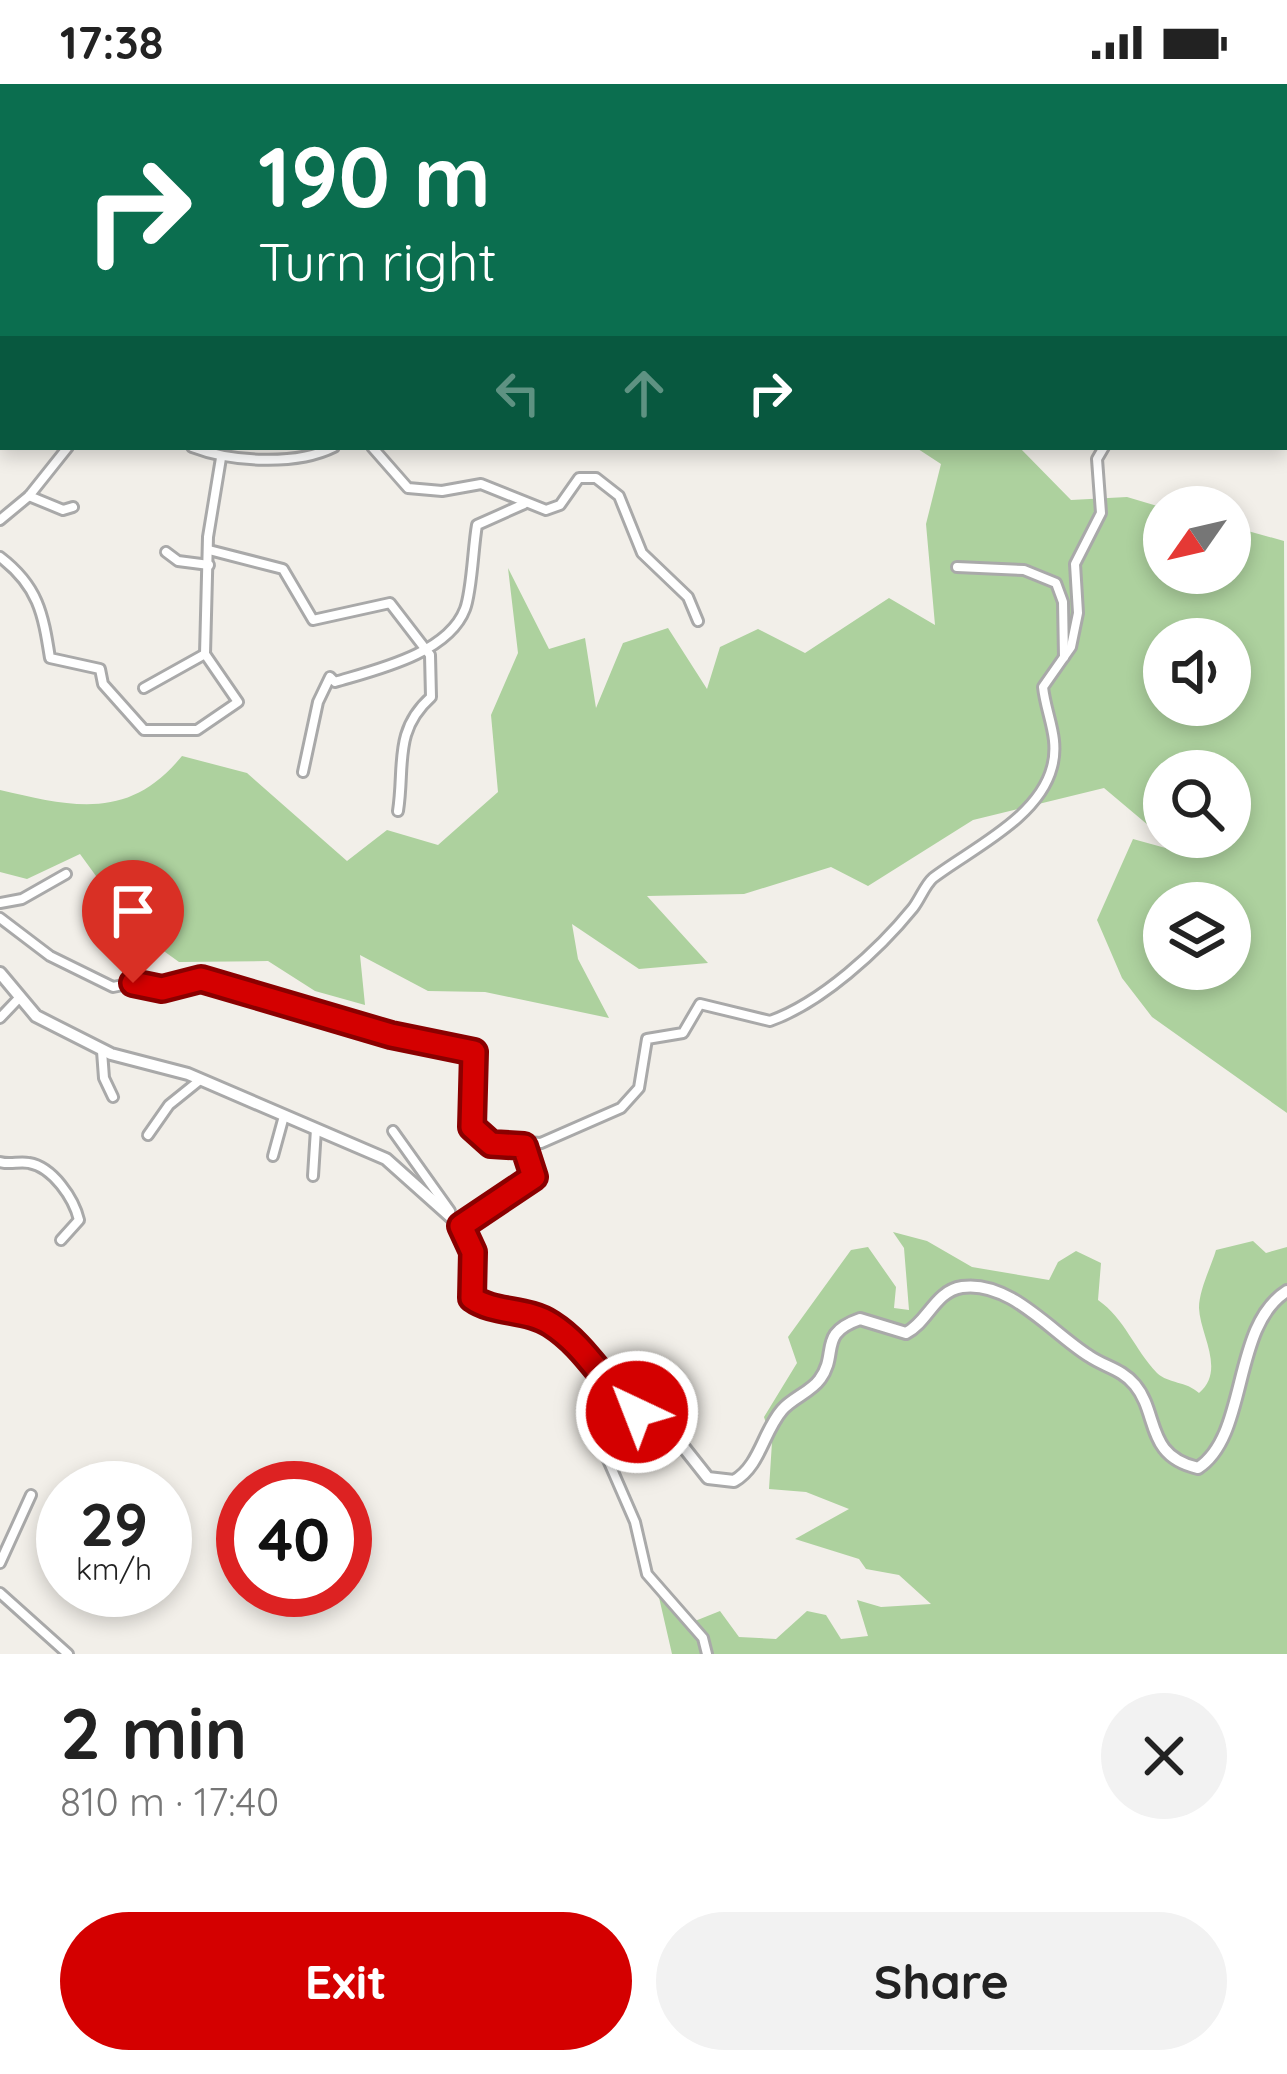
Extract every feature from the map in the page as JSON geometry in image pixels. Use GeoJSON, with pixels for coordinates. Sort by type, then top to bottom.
{"type":"FeatureCollection","features":[{"type":"Feature","properties":{"kind":"street"},"geometry":{"type":"LineString","coordinates":[[0,520],[29,496],[66,450]]}},
{"type":"Feature","properties":{"kind":"street"},"geometry":{"type":"LineString","coordinates":[[200,450],[220,458],[318,455],[328,450]]}},
{"type":"Feature","properties":{"kind":"street"},"geometry":{"type":"LineString","coordinates":[[375,450],[408,488],[442,491],[481,484],[525,503],[556,508],[579,478],[605,483],[625,505],[642,554],[679,585],[698,621]]}},
{"type":"Feature","properties":{"kind":"street"},"geometry":{"type":"LineString","coordinates":[[0,918],[50,956],[113,988],[133,983],[162,989],[201,979],[391,1035],[474,1052],[472,1127],[491,1144],[524,1146],[563,1136],[621,1108],[640,1088],[646,1040],[682,1033],[700,1004],[770,1022],[788,1015],[860,964],[914,907],[930,880],[980,849],[1046,782],[1055,740],[1043,687],[1063,665],[1078,613],[1075,564],[1101,513],[1097,459],[1102,450]]}},
{"type":"Feature","properties":{"kind":"street"},"geometry":{"type":"LineString","coordinates":[[0,557],[26,579],[42,603],[50,658],[100,669],[103,684],[144,730],[196,730],[238,702],[205,654],[209,550],[220,458]]}},
{"type":"Feature","properties":{"kind":"street"},"geometry":{"type":"LineString","coordinates":[[29,496],[63,511],[73,507]]}},
{"type":"Feature","properties":{"kind":"street"},"geometry":{"type":"LineString","coordinates":[[303,772],[317,702],[330,677],[335,682],[351,677],[421,649],[450,631],[466,607],[477,525],[525,503]]}},
{"type":"Feature","properties":{"kind":"street"},"geometry":{"type":"LineString","coordinates":[[209,550],[283,569],[313,620],[390,603],[430,655],[431,698],[411,715],[398,752],[398,811]]}},
{"type":"Feature","properties":{"kind":"street"},"geometry":{"type":"LineString","coordinates":[[166,552],[178,561],[209,565]]}},
{"type":"Feature","properties":{"kind":"street"},"geometry":{"type":"LineString","coordinates":[[957,567],[1024,570],[1056,583],[1063,602],[1063,665]]}},
{"type":"Feature","properties":{"kind":"street"},"geometry":{"type":"LineString","coordinates":[[144,688],[205,654]]}},
{"type":"Feature","properties":{"kind":"street"},"geometry":{"type":"LineString","coordinates":[[0,902],[22,899],[66,874]]}},
{"type":"Feature","properties":{"kind":"street"},"geometry":{"type":"LineString","coordinates":[[0,973],[36,1016],[102,1049],[200,1080],[386,1159],[461,1226]]}},
{"type":"Feature","properties":{"kind":"street"},"geometry":{"type":"LineString","coordinates":[[0,1018],[20,997]]}},
{"type":"Feature","properties":{"kind":"street"},"geometry":{"type":"LineString","coordinates":[[102,1049],[104,1078],[113,1097]]}},
{"type":"Feature","properties":{"kind":"street"},"geometry":{"type":"LineString","coordinates":[[148,1135],[169,1105],[200,1080]]}},
{"type":"Feature","properties":{"kind":"street"},"geometry":{"type":"LineString","coordinates":[[273,1156],[284,1114]]}},
{"type":"Feature","properties":{"kind":"street"},"geometry":{"type":"LineString","coordinates":[[313,1176],[316,1127]]}},
{"type":"Feature","properties":{"kind":"street"},"geometry":{"type":"LineString","coordinates":[[393,1131],[461,1226],[473,1252],[472,1298],[483,1306],[545,1319],[583,1348],[637,1412],[674,1435],[708,1478],[734,1481],[752,1466],[785,1405],[823,1374],[829,1345],[839,1329],[860,1319],[906,1333],[949,1291],[976,1287],[1012,1301],[1089,1357],[1122,1372],[1141,1394],[1147,1419],[1161,1444],[1181,1463],[1198,1468],[1221,1438],[1268,1306],[1287,1291]]}},
{"type":"Feature","properties":{"kind":"street"},"geometry":{"type":"LineString","coordinates":[[461,1226],[534,1177],[524,1146]]}},
{"type":"Feature","properties":{"kind":"street"},"geometry":{"type":"LineString","coordinates":[[0,1162],[33,1163],[54,1176],[79,1220],[61,1240]]}},
{"type":"Feature","properties":{"kind":"street"},"geometry":{"type":"LineString","coordinates":[[608,1382],[593,1388],[595,1428],[635,1522],[646,1574],[703,1637],[706,1654]]}},
{"type":"Feature","properties":{"kind":"street"},"geometry":{"type":"LineString","coordinates":[[0,1562],[31,1495]]}},
{"type":"Feature","properties":{"kind":"street"},"geometry":{"type":"LineString","coordinates":[[0,1593],[68,1654]]}},
{"type":"Feature","properties":{"kind":"green space"},"geometry":{"type":"Polygon","coordinates":[[[920,450],[1022,450],[1071,500],[1127,497],[1143,502],[1143,594],[1251,594],[1251,532],[1284,541],[1287,1113],[1152,1017],[1122,978],[1097,920],[1133,839],[1143,842],[1143,858],[1251,858],[1251,750],[1143,750],[1143,821],[1104,788],[973,820],[868,886],[831,867],[744,894],[647,896],[708,963],[639,969],[572,924],[578,959],[609,1018],[485,992],[428,991],[360,955],[365,1005],[315,991],[268,961],[179,962],[136,931],[80,854],[27,879],[0,872],[0,790],[76,804],[120,800],[162,777],[182,756],[247,773],[347,861],[387,830],[438,845],[498,792],[491,715],[518,653],[508,568],[549,649],[585,638],[596,708],[623,643],[668,628],[707,689],[720,647],[758,629],[805,653],[889,598],[935,625],[926,524],[941,464],[920,450]]]}},
{"type":"Feature","properties":{"kind":"green space"},"geometry":{"type":"Polygon","coordinates":[[[893,1232],[927,1241],[972,1267],[1049,1280],[1058,1262],[1076,1251],[1101,1263],[1098,1300],[1157,1373],[1199,1393],[1211,1374],[1200,1301],[1216,1250],[1253,1241],[1266,1253],[1287,1247],[1287,1654],[672,1654],[658,1593],[695,1621],[720,1611],[739,1637],[776,1639],[807,1611],[826,1615],[841,1639],[868,1636],[857,1600],[881,1607],[931,1604],[899,1575],[866,1569],[859,1559],[795,1539],[849,1509],[806,1492],[769,1489],[772,1442],[764,1417],[797,1363],[788,1337],[851,1250],[868,1247],[896,1287],[894,1308],[909,1310],[904,1248],[893,1232]]]}},
{"type":"Feature","properties":{"kind":"route"},"geometry":{"type":"LineString","coordinates":[[133,983],[162,989],[201,979],[243,994],[345,1017],[391,1035],[474,1052],[472,1127],[480,1139],[491,1144],[524,1146],[534,1177],[461,1226],[473,1252],[472,1298],[483,1306],[545,1319],[583,1348],[618,1396],[637,1412]]}}]}
